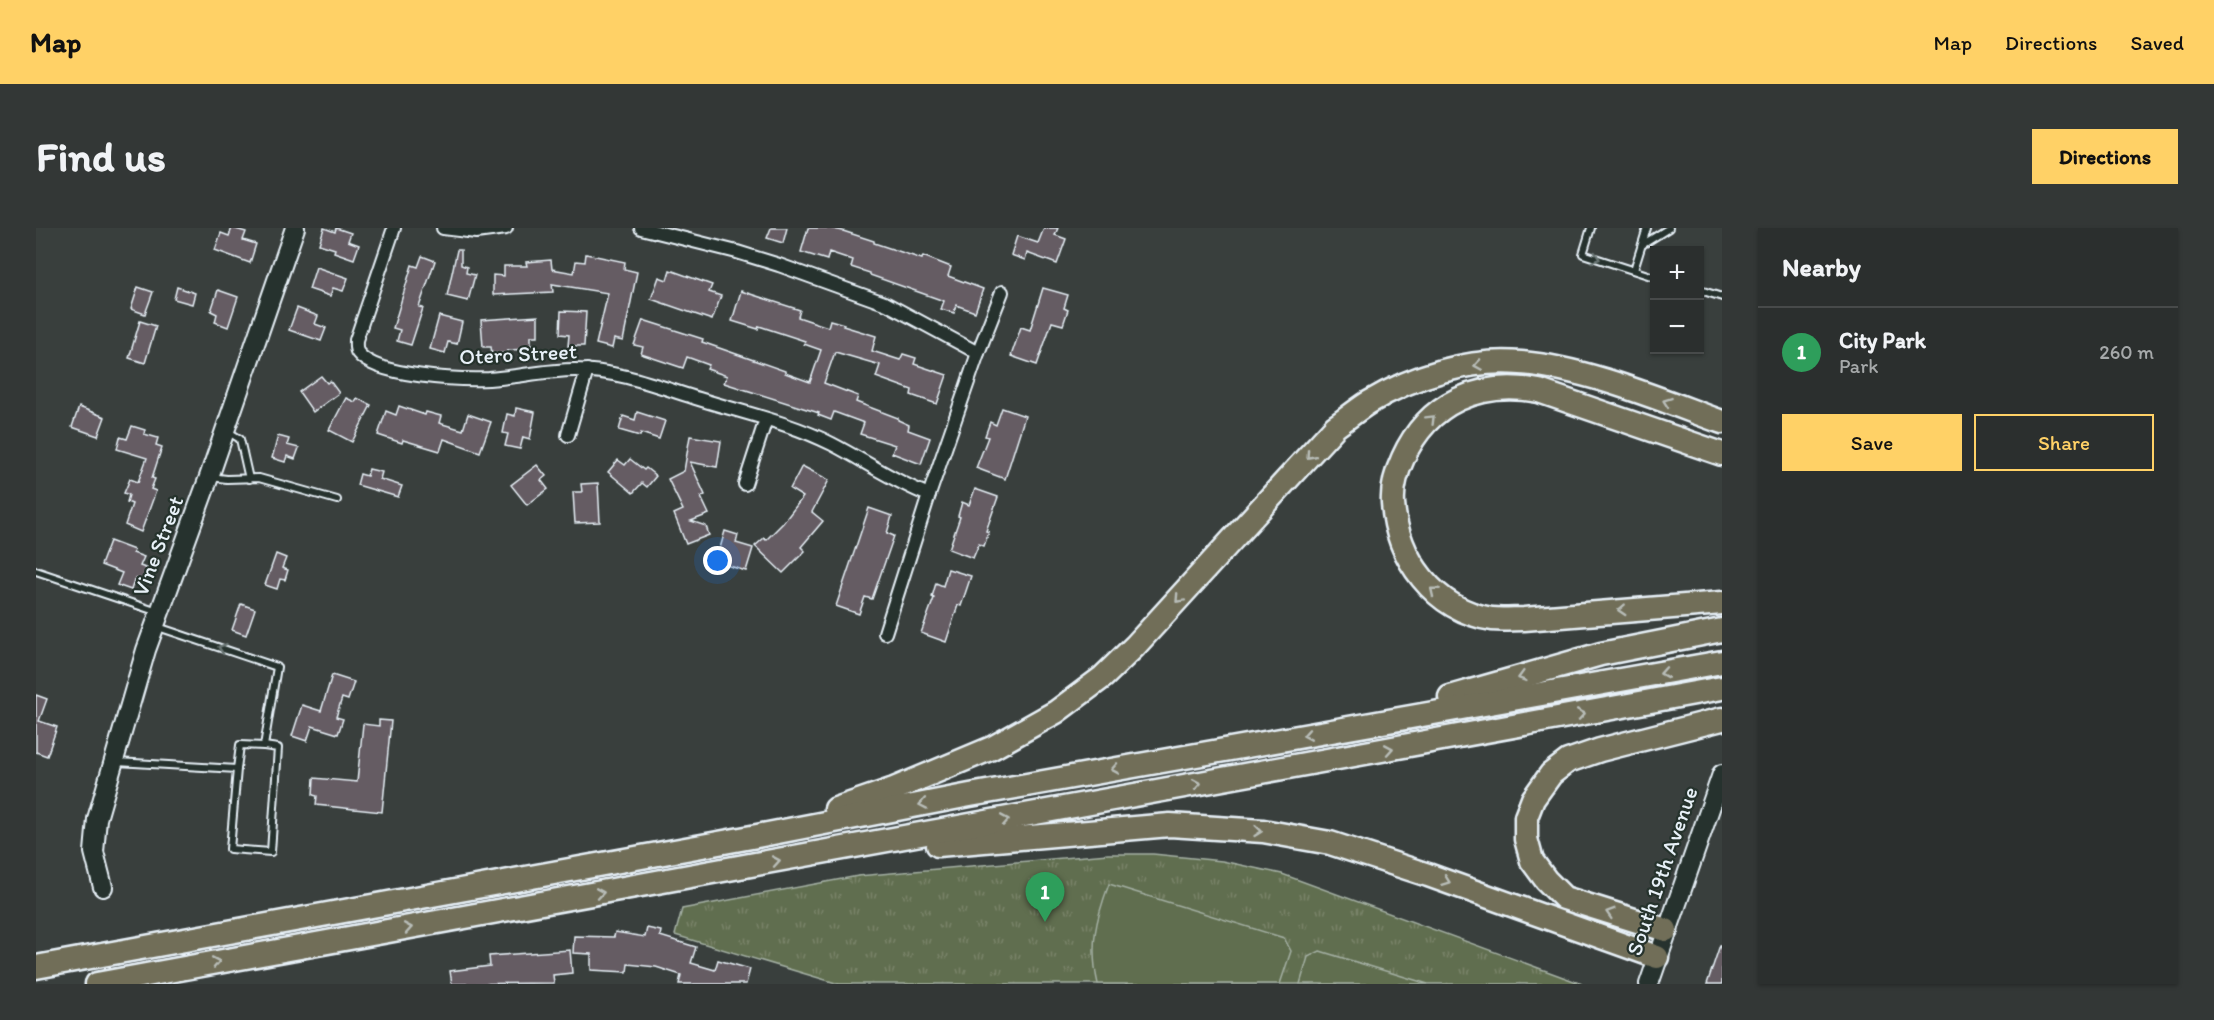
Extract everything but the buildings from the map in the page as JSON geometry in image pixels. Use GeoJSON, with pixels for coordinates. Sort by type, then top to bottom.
{"type":"FeatureCollection","features":[{"type":"Feature","properties":{"kind":"highway"},"geometry":{"type":"LineString","coordinates":[[757,836],[905,784],[992,748],[1056,712],[1103,677],[1135,646],[1335,427],[1368,403],[1397,388],[1428,376],[1479,363],[1520,362],[1558,368],[1638,391],[1722,422]]}},
{"type":"Feature","properties":{"kind":"highway"},"geometry":{"type":"LineString","coordinates":[[1722,454],[1539,391],[1515,387],[1486,389],[1456,400],[1435,414],[1411,440],[1397,471],[1392,501],[1398,533],[1410,562],[1423,582],[1445,600],[1469,612],[1493,619],[1524,619],[1722,603]]}},
{"type":"Feature","properties":{"kind":"highway"},"geometry":{"type":"LineString","coordinates":[[1335,730],[1601,654],[1722,630]]}},
{"type":"Feature","properties":{"kind":"highway"},"geometry":{"type":"LineString","coordinates":[[36,967],[970,795],[1722,662]]}},
{"type":"Feature","properties":{"kind":"highway"},"geometry":{"type":"LineString","coordinates":[[97,984],[1722,688]]}},
{"type":"Feature","properties":{"kind":"highway"},"geometry":{"type":"LineString","coordinates":[[1666,930],[1564,898],[1546,880],[1532,861],[1526,839],[1527,817],[1533,799],[1539,790],[1551,774],[1568,761],[1600,750],[1722,719]]}},
{"type":"Feature","properties":{"kind":"highway"},"geometry":{"type":"LineString","coordinates":[[865,845],[933,845],[1170,825],[1263,831],[1330,843],[1428,875],[1657,957]]}},
{"type":"Feature","properties":{"kind":"street","name":"Vine Street"},"geometry":{"type":"LineString","coordinates":[[103,887],[94,852],[97,819],[156,619],[226,430],[295,228]]}},
{"type":"Feature","properties":{"kind":"street","name":"Otero Street"},"geometry":{"type":"LineString","coordinates":[[394,228],[356,340],[356,349],[368,362],[383,368],[442,378],[490,379],[543,371],[587,370],[626,378],[802,431],[833,444],[905,486],[929,495]]}},
{"type":"Feature","properties":{"kind":"street"},"geometry":{"type":"LineString","coordinates":[[443,228],[476,232],[506,228]]}},
{"type":"Feature","properties":{"kind":"street"},"geometry":{"type":"LineString","coordinates":[[640,228],[737,252],[887,304],[978,353]]}},
{"type":"Feature","properties":{"kind":"street"},"geometry":{"type":"LineString","coordinates":[[885,633],[929,495],[978,353],[1002,292]]}},
{"type":"Feature","properties":{"kind":"street"},"geometry":{"type":"LineString","coordinates":[[568,435],[587,370]]}},
{"type":"Feature","properties":{"kind":"street"},"geometry":{"type":"LineString","coordinates":[[745,484],[766,419]]}},
{"type":"Feature","properties":{"kind":"street","name":"South 19th Avenue"},"geometry":{"type":"LineString","coordinates":[[1648,984],[1722,774]]}},
{"type":"Feature","properties":{"kind":"lane"},"geometry":{"type":"LineString","coordinates":[[1591,228],[1583,254],[1650,276]]}},
{"type":"Feature","properties":{"kind":"lane"},"geometry":{"type":"LineString","coordinates":[[1634,270],[1647,228]]}},
{"type":"Feature","properties":{"kind":"lane"},"geometry":{"type":"LineString","coordinates":[[1642,245],[1669,228]]}},
{"type":"Feature","properties":{"kind":"lane"},"geometry":{"type":"LineString","coordinates":[[1704,291],[1722,297]]}},
{"type":"Feature","properties":{"kind":"lane"},"geometry":{"type":"LineString","coordinates":[[226,430],[240,439],[249,479]]}},
{"type":"Feature","properties":{"kind":"lane"},"geometry":{"type":"LineString","coordinates":[[209,477],[259,478],[337,500]]}},
{"type":"Feature","properties":{"kind":"lane"},"geometry":{"type":"LineString","coordinates":[[36,571],[277,667],[264,746]]}},
{"type":"Feature","properties":{"kind":"lane"},"geometry":{"type":"LineString","coordinates":[[240,745],[278,748],[271,852],[230,849],[237,769],[240,745]]}},
{"type":"Feature","properties":{"kind":"lane"},"geometry":{"type":"LineString","coordinates":[[114,762],[237,769]]}},
{"type":"Feature","properties":{"kind":"green space"},"geometry":{"type":"Polygon","coordinates":[[[1108,854],[1153,854],[1222,861],[1282,874],[1582,984],[839,984],[675,935],[682,909],[858,876],[1108,854]]]}},
{"type":"Feature","properties":{"kind":"green space"},"geometry":{"type":"Polygon","coordinates":[[[1109,884],[1284,938],[1291,951],[1280,984],[1098,984],[1094,957],[1095,933],[1109,884]]]}},
{"type":"Feature","properties":{"kind":"green space"},"geometry":{"type":"Polygon","coordinates":[[[1320,951],[1428,984],[1300,984],[1308,957],[1320,951]]]}},
{"type":"Feature","properties":{"kind":"place","name":"City Park"},"geometry":{"type":"Point","coordinates":[1045,922]}}]}
